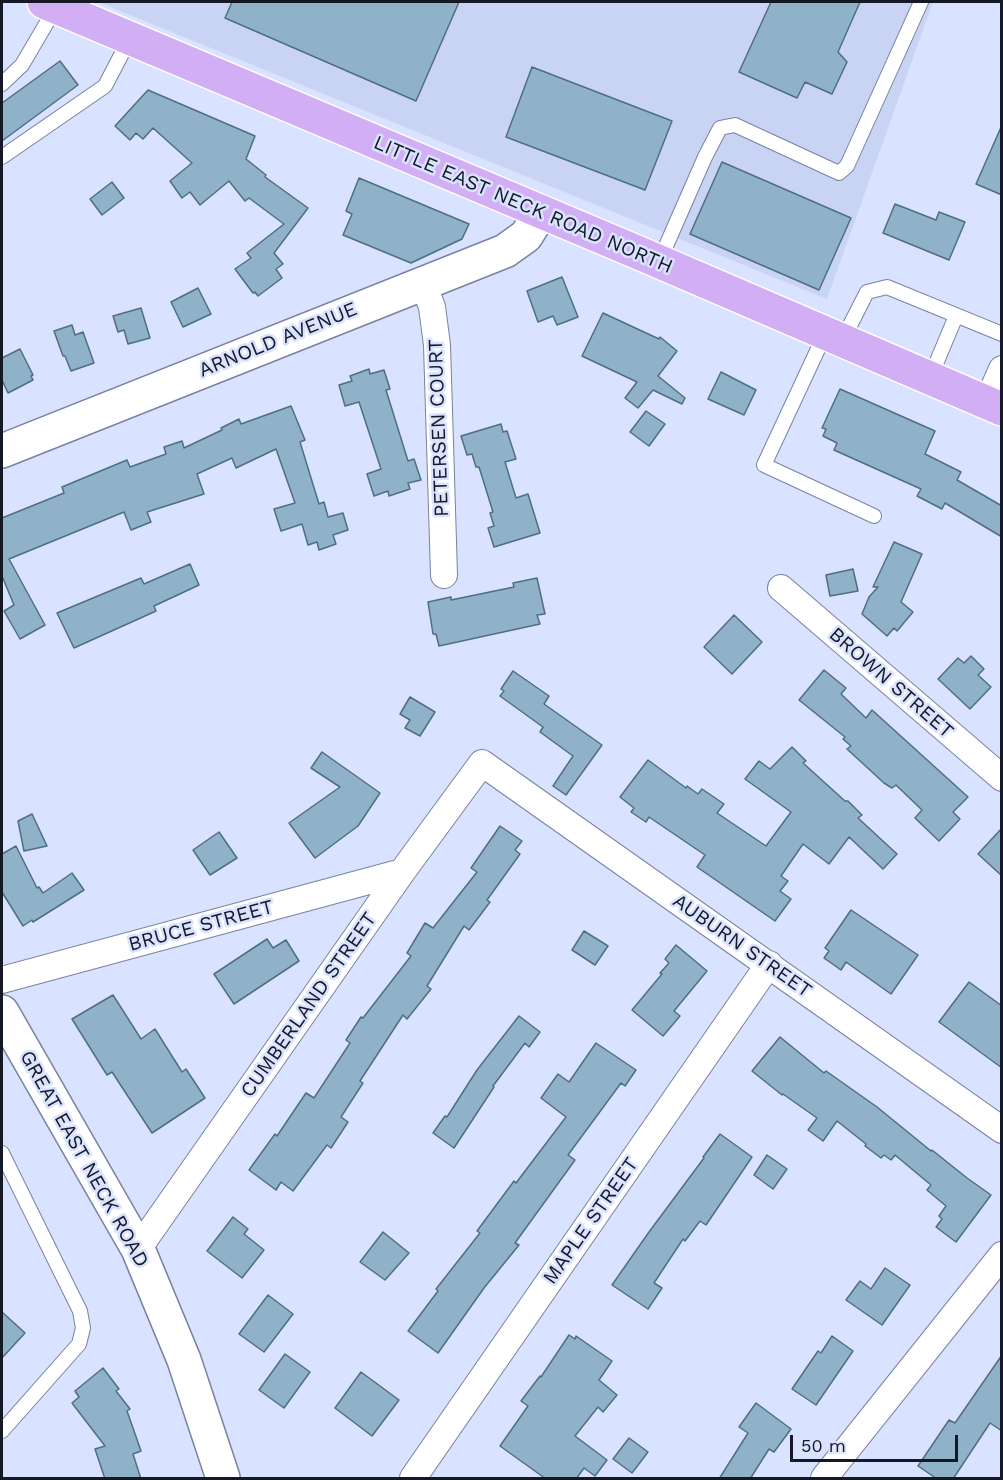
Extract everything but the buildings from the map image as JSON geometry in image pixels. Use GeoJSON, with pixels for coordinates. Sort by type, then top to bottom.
{"type":"FeatureCollection","features":[{"type":"Feature","properties":{"kind":"main road","name":"LITTLE EAST NECK ROAD NORTH"},"geometry":{"type":"LineString","coordinates":[[50,4],[994,406]]}},
{"type":"Feature","properties":{"kind":"street","name":"ARNOLD AVENUE"},"geometry":{"type":"LineString","coordinates":[[2,451],[513,247],[532,230],[542,212]]}},
{"type":"Feature","properties":{"kind":"street","name":"PETERSEN COURT"},"geometry":{"type":"LineString","coordinates":[[423,283],[432,307],[437,345],[444,575]]}},
{"type":"Feature","properties":{"kind":"street"},"geometry":{"type":"LineString","coordinates":[[994,406],[1002,369]]}},
{"type":"Feature","properties":{"kind":"street","name":"BROWN STREET"},"geometry":{"type":"LineString","coordinates":[[781,588],[1002,778]]}},
{"type":"Feature","properties":{"kind":"street","name":"CUMBERLAND STREET"},"geometry":{"type":"LineString","coordinates":[[138,1249],[402,872],[482,763]]}},
{"type":"Feature","properties":{"kind":"street","name":"AUBURN STREET"},"geometry":{"type":"LineString","coordinates":[[482,763],[1002,1130]]}},
{"type":"Feature","properties":{"kind":"street","name":"BRUCE STREET"},"geometry":{"type":"LineString","coordinates":[[2,980],[402,872]]}},
{"type":"Feature","properties":{"kind":"street","name":"MAPLE STREET"},"geometry":{"type":"LineString","coordinates":[[413,1479],[769,964]]}},
{"type":"Feature","properties":{"kind":"street","name":"GREAT EAST NECK ROAD"},"geometry":{"type":"LineString","coordinates":[[2,1012],[138,1249],[184,1360],[223,1479]]}},
{"type":"Feature","properties":{"kind":"street"},"geometry":{"type":"LineString","coordinates":[[824,1479],[1002,1255]]}},
{"type":"Feature","properties":{"kind":"lane"},"geometry":{"type":"LineString","coordinates":[[659,262],[720,128],[735,125],[839,173],[847,166],[921,2]]}},
{"type":"Feature","properties":{"kind":"lane"},"geometry":{"type":"LineString","coordinates":[[2,84],[22,65],[50,4]]}},
{"type":"Feature","properties":{"kind":"lane"},"geometry":{"type":"LineString","coordinates":[[2,157],[105,86],[130,38]]}},
{"type":"Feature","properties":{"kind":"lane"},"geometry":{"type":"LineString","coordinates":[[874,516],[764,465],[833,338],[867,292],[887,287],[1002,334]]}},
{"type":"Feature","properties":{"kind":"lane"},"geometry":{"type":"LineString","coordinates":[[930,379],[956,316]]}},
{"type":"Feature","properties":{"kind":"lane"},"geometry":{"type":"LineString","coordinates":[[2,1153],[80,1311],[83,1328],[79,1344],[2,1431]]}},
{"type":"Feature","properties":{"kind":"shaded area"},"geometry":{"type":"Polygon","coordinates":[[[98,2],[933,2],[827,299],[98,2]]]}}]}
